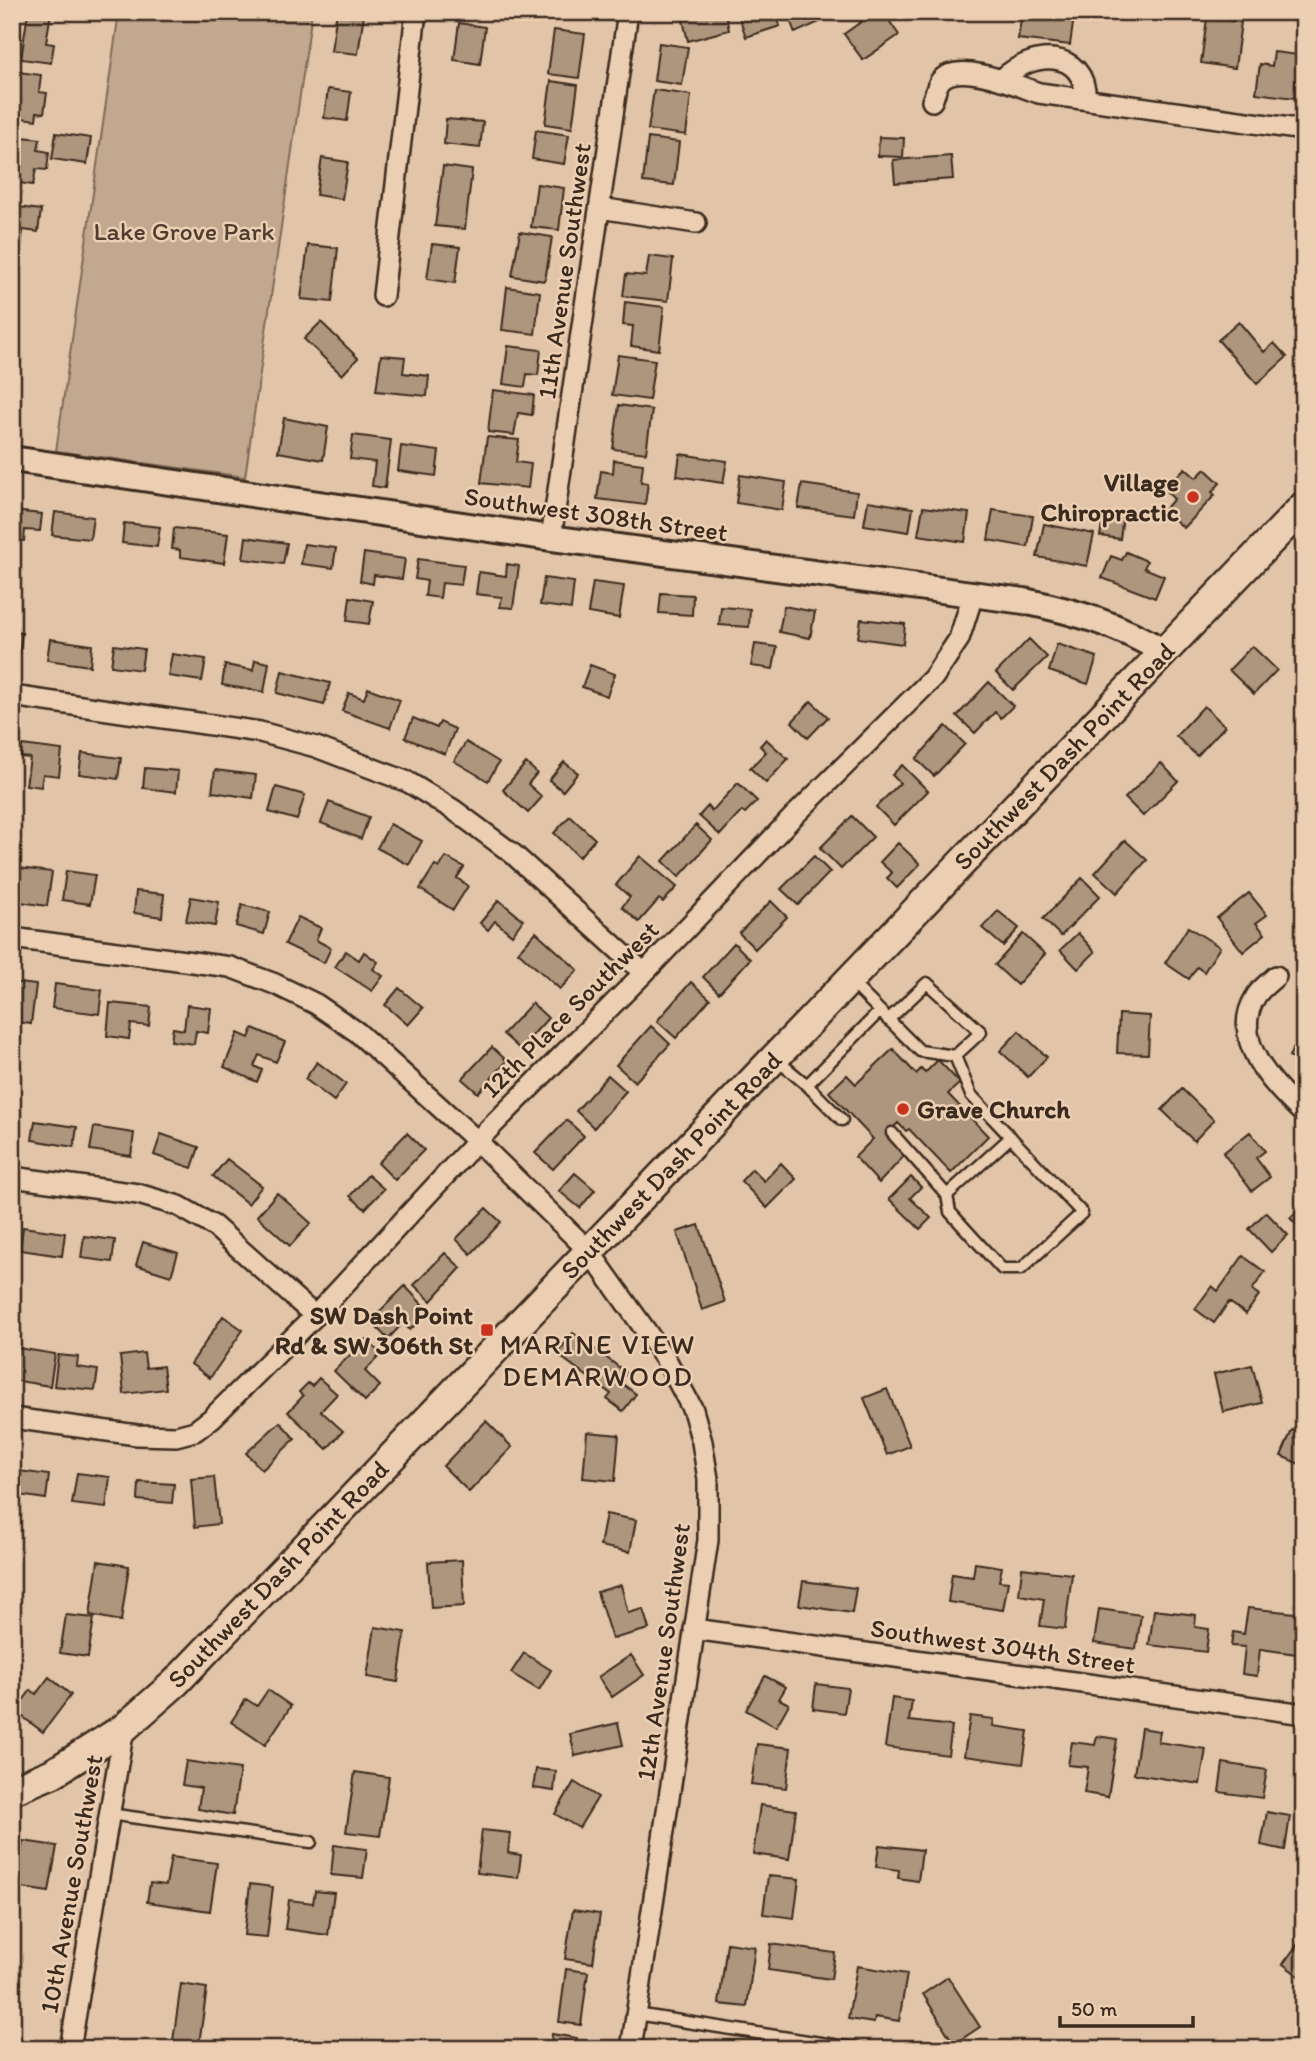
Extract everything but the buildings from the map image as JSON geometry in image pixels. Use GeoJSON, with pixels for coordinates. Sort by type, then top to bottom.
{"type":"FeatureCollection","features":[{"type":"Feature","properties":{"kind":"main road","name":"Southwest Dash Point Road"},"geometry":{"type":"LineString","coordinates":[[12,1790],[53,1773],[124,1728],[175,1683],[1304,506]]}},
{"type":"Feature","properties":{"kind":"street"},"geometry":{"type":"LineString","coordinates":[[383,296],[416,12]]}},
{"type":"Feature","properties":{"kind":"street","name":"11th Avenue Southwest"},"geometry":{"type":"LineString","coordinates":[[551,538],[628,12]]}},
{"type":"Feature","properties":{"kind":"street"},"geometry":{"type":"LineString","coordinates":[[1001,80],[1012,69],[1033,60],[1052,58],[1078,70],[1086,87],[1086,99]]}},
{"type":"Feature","properties":{"kind":"street"},"geometry":{"type":"LineString","coordinates":[[932,100],[941,80],[953,73],[971,73],[1039,93],[1304,130]]}},
{"type":"Feature","properties":{"kind":"street"},"geometry":{"type":"LineString","coordinates":[[600,208],[696,223]]}},
{"type":"Feature","properties":{"kind":"street","name":"Southwest 308th Street"},"geometry":{"type":"LineString","coordinates":[[12,459],[551,538],[1024,601],[1066,610],[1135,634],[1164,652]]}},
{"type":"Feature","properties":{"kind":"street","name":"12th Place Southwest"},"geometry":{"type":"LineString","coordinates":[[12,1418],[137,1435],[176,1436],[195,1431],[212,1418],[315,1315],[477,1142],[792,818],[933,678],[959,639],[973,595]]}},
{"type":"Feature","properties":{"kind":"street"},"geometry":{"type":"LineString","coordinates":[[12,696],[260,732],[316,747],[408,782],[454,810],[513,854],[644,973]]}},
{"type":"Feature","properties":{"kind":"street","name":"12th Avenue Southwest"},"geometry":{"type":"LineString","coordinates":[[12,938],[230,967],[275,984],[316,1004],[357,1032],[477,1142],[589,1251],[668,1363],[689,1401],[698,1428],[708,1479],[709,1521],[706,1563],[631,2049]]}},
{"type":"Feature","properties":{"kind":"street"},"geometry":{"type":"LineString","coordinates":[[1276,976],[1257,994],[1253,1003],[1248,1027],[1250,1042],[1269,1077],[1304,1114]]}},
{"type":"Feature","properties":{"kind":"street"},"geometry":{"type":"LineString","coordinates":[[12,1177],[138,1194],[179,1206],[214,1226],[315,1315]]}},
{"type":"Feature","properties":{"kind":"street","name":"Southwest 304th Street"},"geometry":{"type":"LineString","coordinates":[[694,1629],[1304,1714]]}},
{"type":"Feature","properties":{"kind":"street","name":"10th Avenue Southwest"},"geometry":{"type":"LineString","coordinates":[[70,2049],[124,1728]]}},
{"type":"Feature","properties":{"kind":"lane"},"geometry":{"type":"LineString","coordinates":[[849,980],[920,1051],[955,1056]]}},
{"type":"Feature","properties":{"kind":"lane"},"geometry":{"type":"LineString","coordinates":[[888,1020],[927,983],[981,1032],[955,1056]]}},
{"type":"Feature","properties":{"kind":"lane"},"geometry":{"type":"LineString","coordinates":[[807,1085],[880,1011]]}},
{"type":"Feature","properties":{"kind":"lane"},"geometry":{"type":"LineString","coordinates":[[892,1133],[947,1195],[950,1212],[1002,1269],[1021,1269],[1082,1213],[971,1095],[955,1056]]}},
{"type":"Feature","properties":{"kind":"lane"},"geometry":{"type":"LineString","coordinates":[[774,1058],[807,1085],[842,1120]]}},
{"type":"Feature","properties":{"kind":"lane"},"geometry":{"type":"LineString","coordinates":[[947,1195],[1011,1137]]}},
{"type":"Feature","properties":{"kind":"lane"},"geometry":{"type":"LineString","coordinates":[[109,1814],[311,1842]]}},
{"type":"Feature","properties":{"kind":"lane"},"geometry":{"type":"LineString","coordinates":[[636,2014],[859,2049]]}},
{"type":"Feature","properties":{"kind":"green space","name":"Lake Grove Park"},"geometry":{"type":"Polygon","coordinates":[[[119,12],[312,12],[245,477],[56,451],[119,12]]]}},
{"type":"Feature","properties":{"kind":"place","name":"Village Chiropractic"},"geometry":{"type":"Point","coordinates":[1193,497]}},
{"type":"Feature","properties":{"kind":"place","name":"Grave Church"},"geometry":{"type":"Point","coordinates":[903,1109]}},
{"type":"Feature","properties":{"kind":"place","name":"SW Dash Point Rd & SW 306th St"},"geometry":{"type":"Point","coordinates":[487,1330]}},
{"type":"Feature","properties":{"kind":"district","name":"MARINE VIEW DEMARWOOD"},"geometry":{"type":"Point","coordinates":[598,1360]}}]}
